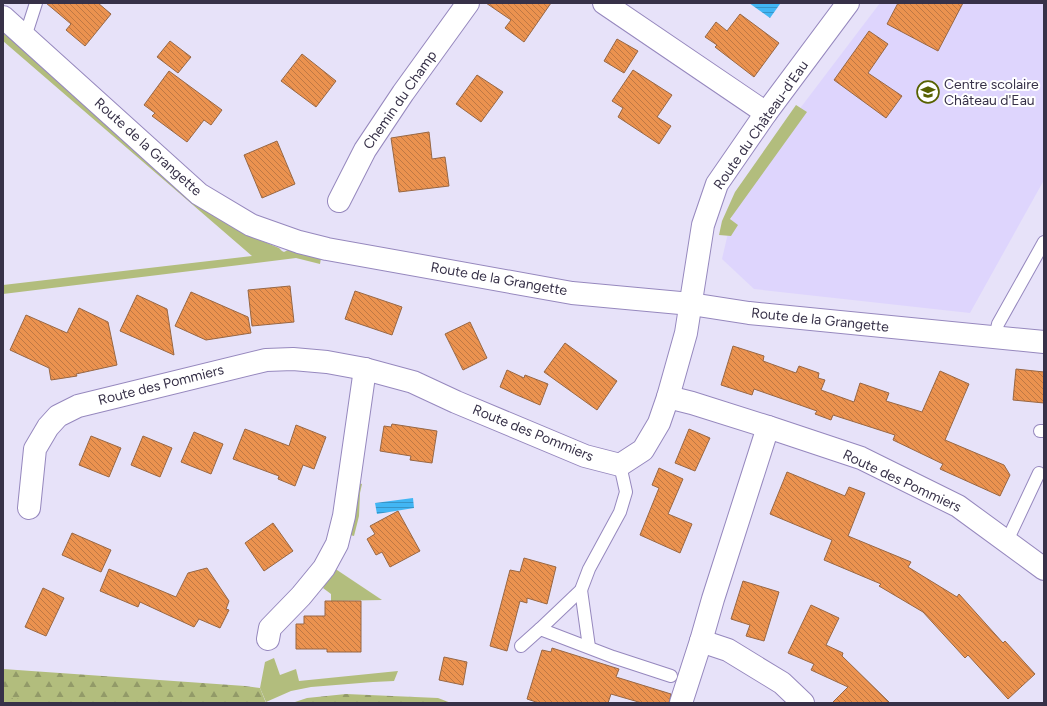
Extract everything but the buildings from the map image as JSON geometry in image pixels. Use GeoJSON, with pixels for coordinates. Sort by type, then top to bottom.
{"type":"FeatureCollection","features":[{"type":"Feature","properties":{"kind":"street","name":"Chemin du Champ"},"geometry":{"type":"LineString","coordinates":[[339,201],[365,150],[403,93],[468,3]]}},
{"type":"Feature","properties":{"kind":"street"},"geometry":{"type":"LineString","coordinates":[[604,3],[766,113]]}},
{"type":"Feature","properties":{"kind":"street","name":"Route du Château-d'Eau"},"geometry":{"type":"LineString","coordinates":[[691,304],[703,225],[716,184],[766,113],[848,3]]}},
{"type":"Feature","properties":{"kind":"street","name":"Route de la Grangette"},"geometry":{"type":"LineString","coordinates":[[3,17],[199,194],[251,225],[299,242],[335,250],[572,293],[691,304],[749,313],[1044,342]]}},
{"type":"Feature","properties":{"kind":"street"},"geometry":{"type":"LineString","coordinates":[[620,465],[643,450],[659,423],[686,333],[691,304]]}},
{"type":"Feature","properties":{"kind":"street","name":"Route des Pommiers"},"geometry":{"type":"LineString","coordinates":[[29,508],[35,449],[48,427],[58,416],[78,406],[266,360],[293,359],[327,362],[365,369],[413,382],[456,402],[585,456],[620,465]]}},
{"type":"Feature","properties":{"kind":"street"},"geometry":{"type":"LineString","coordinates":[[268,639],[270,628],[301,596],[324,568],[337,544],[344,516],[365,369]]}},
{"type":"Feature","properties":{"kind":"street","name":"Route des Pommiers"},"geometry":{"type":"LineString","coordinates":[[668,397],[768,427],[861,458],[958,506],[1044,569]]}},
{"type":"Feature","properties":{"kind":"street"},"geometry":{"type":"LineString","coordinates":[[681,703],[768,427]]}},
{"type":"Feature","properties":{"kind":"street"},"geometry":{"type":"LineString","coordinates":[[701,641],[728,650],[782,683],[803,703]]}},
{"type":"Feature","properties":{"kind":"lane"},"geometry":{"type":"LineString","coordinates":[[25,37],[36,3]]}},
{"type":"Feature","properties":{"kind":"lane"},"geometry":{"type":"LineString","coordinates":[[995,337],[998,324],[1044,242]]}},
{"type":"Feature","properties":{"kind":"lane"},"geometry":{"type":"LineString","coordinates":[[521,646],[581,590],[589,569],[620,512],[626,492],[620,465]]}},
{"type":"Feature","properties":{"kind":"lane"},"geometry":{"type":"LineString","coordinates":[[1007,541],[1039,473]]}},
{"type":"Feature","properties":{"kind":"lane"},"geometry":{"type":"LineString","coordinates":[[581,590],[589,647]]}},
{"type":"Feature","properties":{"kind":"lane"},"geometry":{"type":"LineString","coordinates":[[540,629],[613,657],[671,676]]}},
{"type":"Feature","properties":{"kind":"shaded area","name":"Centre scolaire Château d'Eau"},"geometry":{"type":"Polygon","coordinates":[[[880,3],[1044,3],[1044,180],[970,313],[754,289],[722,259],[738,190],[880,3]]]}},
{"type":"Feature","properties":{"kind":"green space"},"geometry":{"type":"Polygon","coordinates":[[[3,30],[246,234],[279,248],[284,252],[288,250],[321,258],[320,264],[296,258],[3,294],[3,285],[252,256],[3,41],[3,30]]]}},
{"type":"Feature","properties":{"kind":"green space"},"geometry":{"type":"Polygon","coordinates":[[[796,105],[807,112],[730,219],[738,225],[731,236],[719,235],[722,221],[735,192],[796,105]]]}},
{"type":"Feature","properties":{"kind":"green space"},"geometry":{"type":"Polygon","coordinates":[[[358,483],[362,484],[359,516],[354,536],[350,535],[358,483]]]}},
{"type":"Feature","properties":{"kind":"green space"},"geometry":{"type":"Polygon","coordinates":[[[334,568],[382,600],[331,601],[331,594],[323,588],[334,568]]]}},
{"type":"Feature","properties":{"kind":"green space"},"geometry":{"type":"Polygon","coordinates":[[[274,658],[280,675],[296,669],[299,681],[398,671],[394,681],[311,687],[291,691],[266,702],[260,688],[265,662],[274,658]]]}},
{"type":"Feature","properties":{"kind":"green space"},"geometry":{"type":"Polygon","coordinates":[[[3,669],[245,686],[260,688],[266,703],[3,703],[3,669]]]}},
{"type":"Feature","properties":{"kind":"green space"},"geometry":{"type":"Polygon","coordinates":[[[346,694],[438,698],[451,703],[292,703],[307,698],[346,694]]]}},
{"type":"Feature","properties":{"kind":"green space"},"geometry":{"type":"Polygon","coordinates":[[[3,697],[60,703],[3,703],[3,697]]]}},
{"type":"Feature","properties":{"kind":"water"},"geometry":{"type":"Polygon","coordinates":[[[749,3],[779,3],[780,4],[770,18],[749,3]]]}},
{"type":"Feature","properties":{"kind":"water"},"geometry":{"type":"Polygon","coordinates":[[[413,498],[414,508],[377,514],[375,503],[413,498]]]}},
{"type":"Feature","properties":{"kind":"place","name":"Centre scolaire Château d'Eau"},"geometry":{"type":"Point","coordinates":[928,92]}}]}
